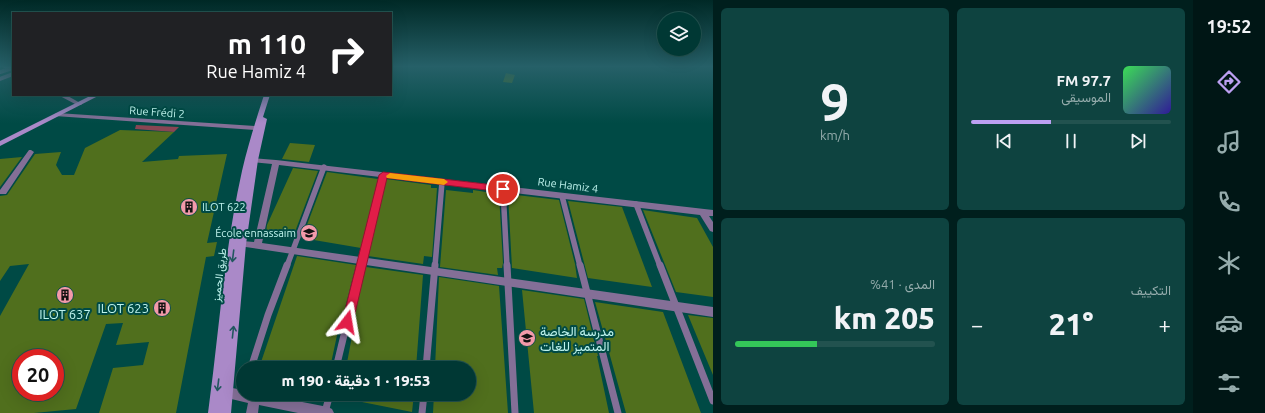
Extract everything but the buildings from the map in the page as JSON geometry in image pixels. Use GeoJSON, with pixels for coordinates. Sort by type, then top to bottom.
{"type":"FeatureCollection","features":[{"type":"Feature","properties":{"kind":"main road"},"geometry":{"type":"LineString","coordinates":[[0,144],[95,96]]}},
{"type":"Feature","properties":{"kind":"main road","name":"طريق الحميز"},"geometry":{"type":"LineString","coordinates":[[214,413],[235,244],[248,160],[255,128],[267,96]]}},
{"type":"Feature","properties":{"kind":"main road","name":"طريق الحميز"},"geometry":{"type":"LineString","coordinates":[[225,413],[242,244],[254,160],[261,127],[272,96]]}},
{"type":"Feature","properties":{"kind":"street"},"geometry":{"type":"LineString","coordinates":[[63,96],[79,104]]}},
{"type":"Feature","properties":{"kind":"street","name":"Rue Frédi 2"},"geometry":{"type":"LineString","coordinates":[[57,115],[255,128]]}},
{"type":"Feature","properties":{"kind":"street"},"geometry":{"type":"LineString","coordinates":[[3,192],[31,152]]}},
{"type":"Feature","properties":{"kind":"street","name":"Rue Hamiz 4"},"geometry":{"type":"LineString","coordinates":[[254,160],[324,167],[713,214]]}},
{"type":"Feature","properties":{"kind":"street"},"geometry":{"type":"LineString","coordinates":[[257,246],[276,162]]}},
{"type":"Feature","properties":{"kind":"street"},"geometry":{"type":"LineString","coordinates":[[703,212],[713,229]]}},
{"type":"Feature","properties":{"kind":"street"},"geometry":{"type":"LineString","coordinates":[[242,244],[713,312]]}},
{"type":"Feature","properties":{"kind":"street"},"geometry":{"type":"LineString","coordinates":[[227,393],[236,394]]}},
{"type":"Feature","properties":{"kind":"street"},"geometry":{"type":"LineString","coordinates":[[252,413],[254,401]]}},
{"type":"Feature","properties":{"kind":"street"},"geometry":{"type":"LineString","coordinates":[[269,401],[327,413]]}},
{"type":"Feature","properties":{"kind":"lane"},"geometry":{"type":"LineString","coordinates":[[253,361],[268,315],[324,167]]}},
{"type":"Feature","properties":{"kind":"lane"},"geometry":{"type":"LineString","coordinates":[[338,361],[383,175]]}},
{"type":"Feature","properties":{"kind":"lane"},"geometry":{"type":"LineString","coordinates":[[427,361],[442,182]]}},
{"type":"Feature","properties":{"kind":"lane"},"geometry":{"type":"LineString","coordinates":[[503,189],[515,413]]}},
{"type":"Feature","properties":{"kind":"lane"},"geometry":{"type":"LineString","coordinates":[[562,196],[618,413]]}},
{"type":"Feature","properties":{"kind":"lane"},"geometry":{"type":"LineString","coordinates":[[636,204],[713,402]]}},
{"type":"Feature","properties":{"kind":"lane"},"geometry":{"type":"LineString","coordinates":[[327,413],[329,401]]}},
{"type":"Feature","properties":{"kind":"lane"},"geometry":{"type":"LineString","coordinates":[[422,413],[423,401]]}},
{"type":"Feature","properties":{"kind":"shaded area"},"geometry":{"type":"Polygon","coordinates":[[[136,125],[179,127],[174,132],[135,129],[136,125]]]}},
{"type":"Feature","properties":{"kind":"slow traffic"},"geometry":{"type":"LineString","coordinates":[[390,176],[444,182]]}},
{"type":"Feature","properties":{"kind":"place","name":"ILOT 622"},"geometry":{"type":"Point","coordinates":[189,207]}},
{"type":"Feature","properties":{"kind":"place","name":"École ennassaim"},"geometry":{"type":"Point","coordinates":[309,233]}},
{"type":"Feature","properties":{"kind":"place","name":"ILOT 637"},"geometry":{"type":"Point","coordinates":[65,295]}},
{"type":"Feature","properties":{"kind":"place","name":"ILOT 623"},"geometry":{"type":"Point","coordinates":[162,308]}},
{"type":"Feature","properties":{"kind":"place","name":"مدرسة الخاصة المتميز للغات"},"geometry":{"type":"Point","coordinates":[527,338]}},
{"type":"Feature","properties":{"kind":"route"},"geometry":{"type":"LineString","coordinates":[[347,322],[383,175],[503,189]]}}]}
